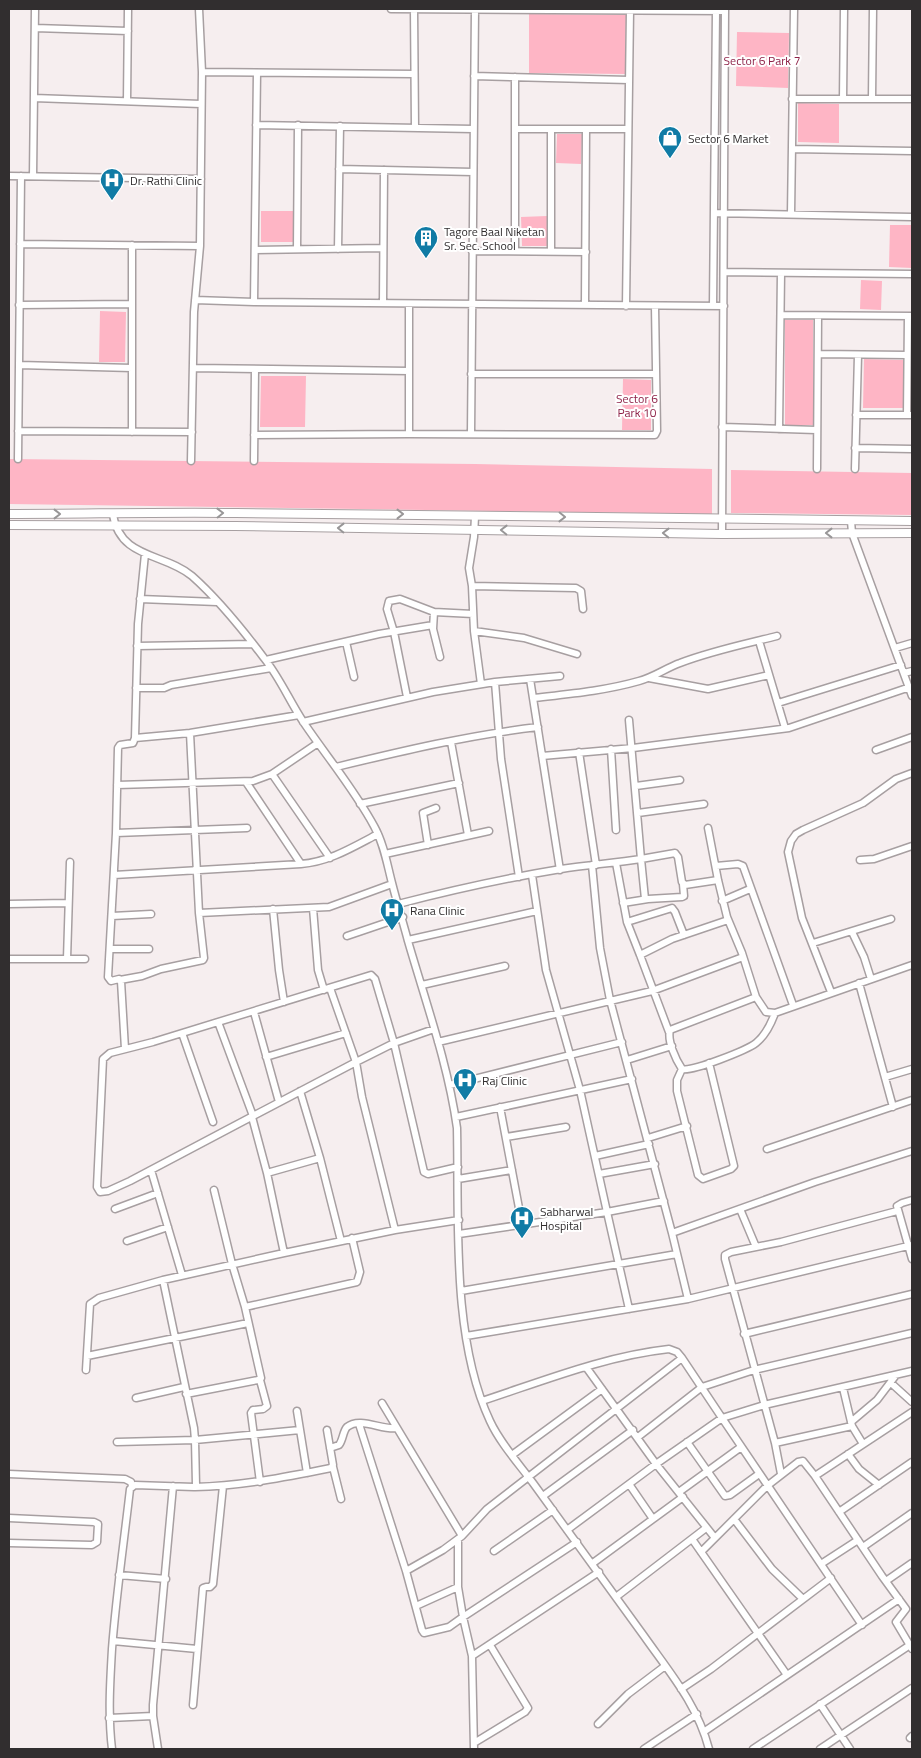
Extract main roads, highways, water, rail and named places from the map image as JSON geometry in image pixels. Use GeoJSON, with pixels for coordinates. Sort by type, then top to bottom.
{"type":"FeatureCollection","features":[{"type":"Feature","properties":{"kind":"place","name":"Sector 6 Market"},"geometry":{"type":"Point","coordinates":[670,159]}},
{"type":"Feature","properties":{"kind":"place","name":"Dr. Rathi Clinic"},"geometry":{"type":"Point","coordinates":[112,201]}},
{"type":"Feature","properties":{"kind":"place","name":"Tagore Baal Niketan Sr. Sec. School"},"geometry":{"type":"Point","coordinates":[426,259]}},
{"type":"Feature","properties":{"kind":"place","name":"Rana Clinic"},"geometry":{"type":"Point","coordinates":[392,931]}},
{"type":"Feature","properties":{"kind":"place","name":"Raj Clinic"},"geometry":{"type":"Point","coordinates":[465,1101]}},
{"type":"Feature","properties":{"kind":"place","name":"Sabharwal Hospital"},"geometry":{"type":"Point","coordinates":[522,1239]}},
{"type":"Feature","properties":{"kind":"park label","name":"Sector 6 Park 7"},"geometry":{"type":"Point","coordinates":[762,60]}},
{"type":"Feature","properties":{"kind":"park label","name":"Sector 6 Park 10"},"geometry":{"type":"Point","coordinates":[637,405]}}]}
